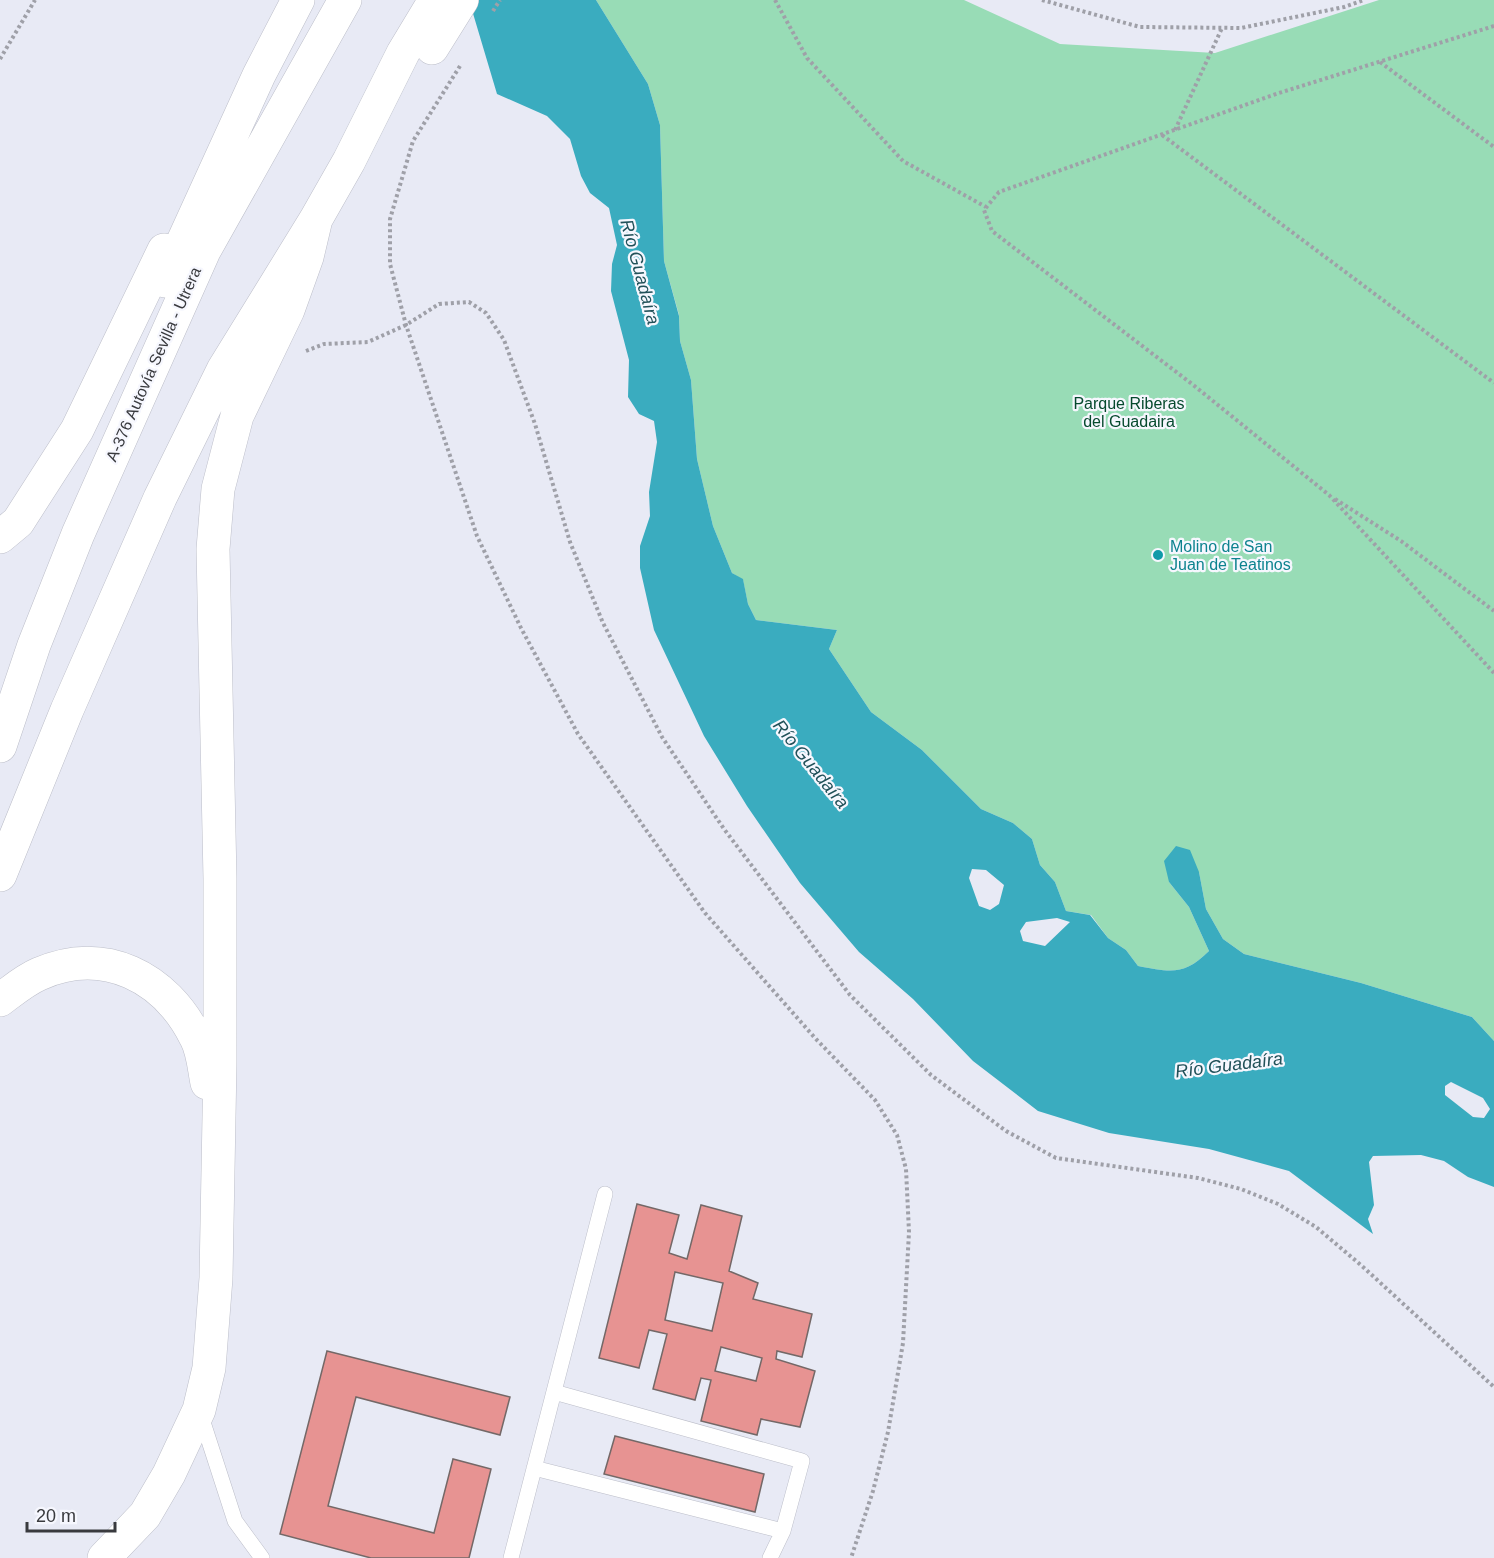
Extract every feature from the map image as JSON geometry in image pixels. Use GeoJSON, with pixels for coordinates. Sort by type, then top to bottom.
{"type":"FeatureCollection","features":[{"type":"Feature","properties":{"kind":"main road"},"geometry":{"type":"LineString","coordinates":[[0,537],[18,522],[77,430],[184,208],[259,75],[298,0]]}},
{"type":"Feature","properties":{"kind":"main road","name":"A-376 Autovía Sevilla - Utrera"},"geometry":{"type":"LineString","coordinates":[[0,746],[34,645],[78,534],[204,251],[345,0]]}},
{"type":"Feature","properties":{"kind":"main road"},"geometry":{"type":"LineString","coordinates":[[412,59],[435,0]]}},
{"type":"Feature","properties":{"kind":"main road"},"geometry":{"type":"LineString","coordinates":[[0,875],[67,710],[160,498],[223,370],[412,59],[462,0]]}},
{"type":"Feature","properties":{"kind":"main road"},"geometry":{"type":"LineString","coordinates":[[78,534],[114,398],[259,75]]}},
{"type":"Feature","properties":{"kind":"main road"},"geometry":{"type":"LineString","coordinates":[[104,1558],[145,1515],[169,1474],[199,1410],[209,1368],[216,1278],[216,1144],[219,1063],[220,879],[213,549],[218,489],[237,416],[288,310],[307,257],[316,219]]}},
{"type":"Feature","properties":{"kind":"main road"},"geometry":{"type":"LineString","coordinates":[[0,1000],[38,974],[91,963],[117,968],[144,978],[163,990],[182,1012],[198,1040],[216,1144]]}},
{"type":"Feature","properties":{"kind":"lane"},"geometry":{"type":"LineString","coordinates":[[511,1558],[605,1194]]}},
{"type":"Feature","properties":{"kind":"lane"},"geometry":{"type":"LineString","coordinates":[[554,1392],[802,1461],[783,1532],[770,1558]]}},
{"type":"Feature","properties":{"kind":"lane"},"geometry":{"type":"LineString","coordinates":[[199,1410],[235,1521],[262,1558]]}},
{"type":"Feature","properties":{"kind":"lane"},"geometry":{"type":"LineString","coordinates":[[534,1468],[783,1532]]}},
{"type":"Feature","properties":{"kind":"path"},"geometry":{"type":"LineString","coordinates":[[0,59],[35,0]]}},
{"type":"Feature","properties":{"kind":"path"},"geometry":{"type":"LineString","coordinates":[[775,0],[807,58],[903,162],[986,207]]}},
{"type":"Feature","properties":{"kind":"path"},"geometry":{"type":"LineString","coordinates":[[1042,0],[1140,27],[1222,28],[1240,28],[1344,7],[1364,0]]}},
{"type":"Feature","properties":{"kind":"path"},"geometry":{"type":"LineString","coordinates":[[1494,26],[1279,93],[999,192],[984,210],[992,231],[1192,384],[1329,495],[1401,541],[1494,612]]}},
{"type":"Feature","properties":{"kind":"path"},"geometry":{"type":"LineString","coordinates":[[1175,130],[1222,28]]}},
{"type":"Feature","properties":{"kind":"path"},"geometry":{"type":"LineString","coordinates":[[1380,62],[1494,147]]}},
{"type":"Feature","properties":{"kind":"path"},"geometry":{"type":"LineString","coordinates":[[452,80],[413,141],[390,219],[390,264],[406,325],[477,536],[520,628],[578,734],[705,913],[815,1038],[875,1100],[897,1136],[906,1169],[909,1232],[903,1343],[886,1442],[851,1558]]}},
{"type":"Feature","properties":{"kind":"path"},"geometry":{"type":"LineString","coordinates":[[1162,135],[1494,383]]}},
{"type":"Feature","properties":{"kind":"path"},"geometry":{"type":"LineString","coordinates":[[301,358],[307,348],[324,344],[368,342],[406,325],[439,304],[469,302],[486,313],[504,340],[534,424],[570,543],[603,623],[662,737],[724,829],[850,994],[931,1075],[1006,1131],[1056,1158],[1198,1178],[1241,1189],[1278,1204],[1316,1227],[1494,1387]]}},
{"type":"Feature","properties":{"kind":"path"},"geometry":{"type":"LineString","coordinates":[[1329,495],[1494,673]]}},
{"type":"Feature","properties":{"kind":"green space","name":"Parque Riberas del Guadaira"},"geometry":{"type":"Polygon","coordinates":[[[596,0],[964,0],[1060,44],[1215,53],[1379,0],[1494,0],[1494,1041],[1472,1017],[1361,983],[1244,954],[1223,939],[1206,909],[1199,872],[1169,882],[1189,907],[1209,951],[1192,965],[1176,970],[1138,966],[1126,950],[1108,938],[1091,915],[1066,911],[1055,882],[1040,865],[1032,839],[1013,823],[981,809],[922,750],[871,712],[829,649],[837,630],[756,620],[748,604],[743,580],[732,573],[713,526],[697,459],[691,380],[680,341],[679,315],[664,261],[660,125],[648,84],[596,0]]]}},
{"type":"Feature","properties":{"kind":"water","name":"Río Guadaíra"},"geometry":{"type":"Polygon","coordinates":[[[469,0],[596,0],[648,84],[660,125],[664,261],[679,316],[680,341],[691,380],[697,459],[713,526],[732,573],[743,579],[748,604],[756,620],[837,630],[829,649],[871,712],[922,750],[981,809],[1013,823],[1032,839],[1040,865],[1055,882],[1066,911],[1090,915],[1108,938],[1126,950],[1138,966],[1176,970],[1192,965],[1209,951],[1189,907],[1169,882],[1164,861],[1176,846],[1190,850],[1199,872],[1206,909],[1223,939],[1244,954],[1361,983],[1472,1017],[1494,1041],[1494,1187],[1468,1177],[1444,1161],[1421,1155],[1373,1156],[1369,1162],[1374,1205],[1368,1219],[1373,1234],[1289,1171],[1209,1149],[1109,1133],[1038,1111],[973,1061],[913,999],[859,952],[800,883],[747,806],[704,736],[654,630],[640,568],[640,546],[650,516],[649,492],[657,442],[654,421],[639,414],[628,397],[629,360],[611,291],[612,264],[617,245],[609,208],[590,193],[581,176],[570,139],[547,116],[497,94],[469,0]],[[972,869],[969,878],[979,906],[990,910],[999,904],[1004,885],[986,870],[972,869]],[[1057,918],[1026,922],[1020,931],[1023,941],[1045,946],[1070,922],[1057,918]],[[1451,1082],[1445,1086],[1445,1095],[1473,1117],[1484,1118],[1490,1109],[1483,1098],[1451,1082]]]}},
{"type":"Feature","properties":{"kind":"building"},"geometry":{"type":"Polygon","coordinates":[[[637,1204],[679,1215],[669,1253],[687,1259],[701,1205],[742,1216],[729,1271],[758,1283],[753,1299],[812,1314],[802,1357],[777,1351],[776,1359],[815,1371],[800,1427],[761,1419],[757,1435],[701,1421],[711,1380],[701,1378],[695,1400],[653,1389],[667,1334],[649,1330],[639,1368],[599,1358],[637,1204]],[[675,1272],[665,1320],[712,1331],[723,1283],[675,1272]],[[721,1347],[715,1371],[756,1381],[762,1358],[721,1347]]]}},
{"type":"Feature","properties":{"kind":"building"},"geometry":{"type":"Polygon","coordinates":[[[327,1351],[510,1397],[500,1435],[356,1397],[328,1506],[434,1533],[453,1459],[491,1469],[469,1558],[371,1558],[280,1534],[327,1351]]]}},
{"type":"Feature","properties":{"kind":"building"},"geometry":{"type":"Polygon","coordinates":[[[615,1436],[764,1474],[755,1512],[604,1474],[615,1436]]]}},
{"type":"Feature","properties":{"kind":"place","name":"Molino de San Juan de Teatinos"},"geometry":{"type":"Point","coordinates":[1158,555]}}]}
